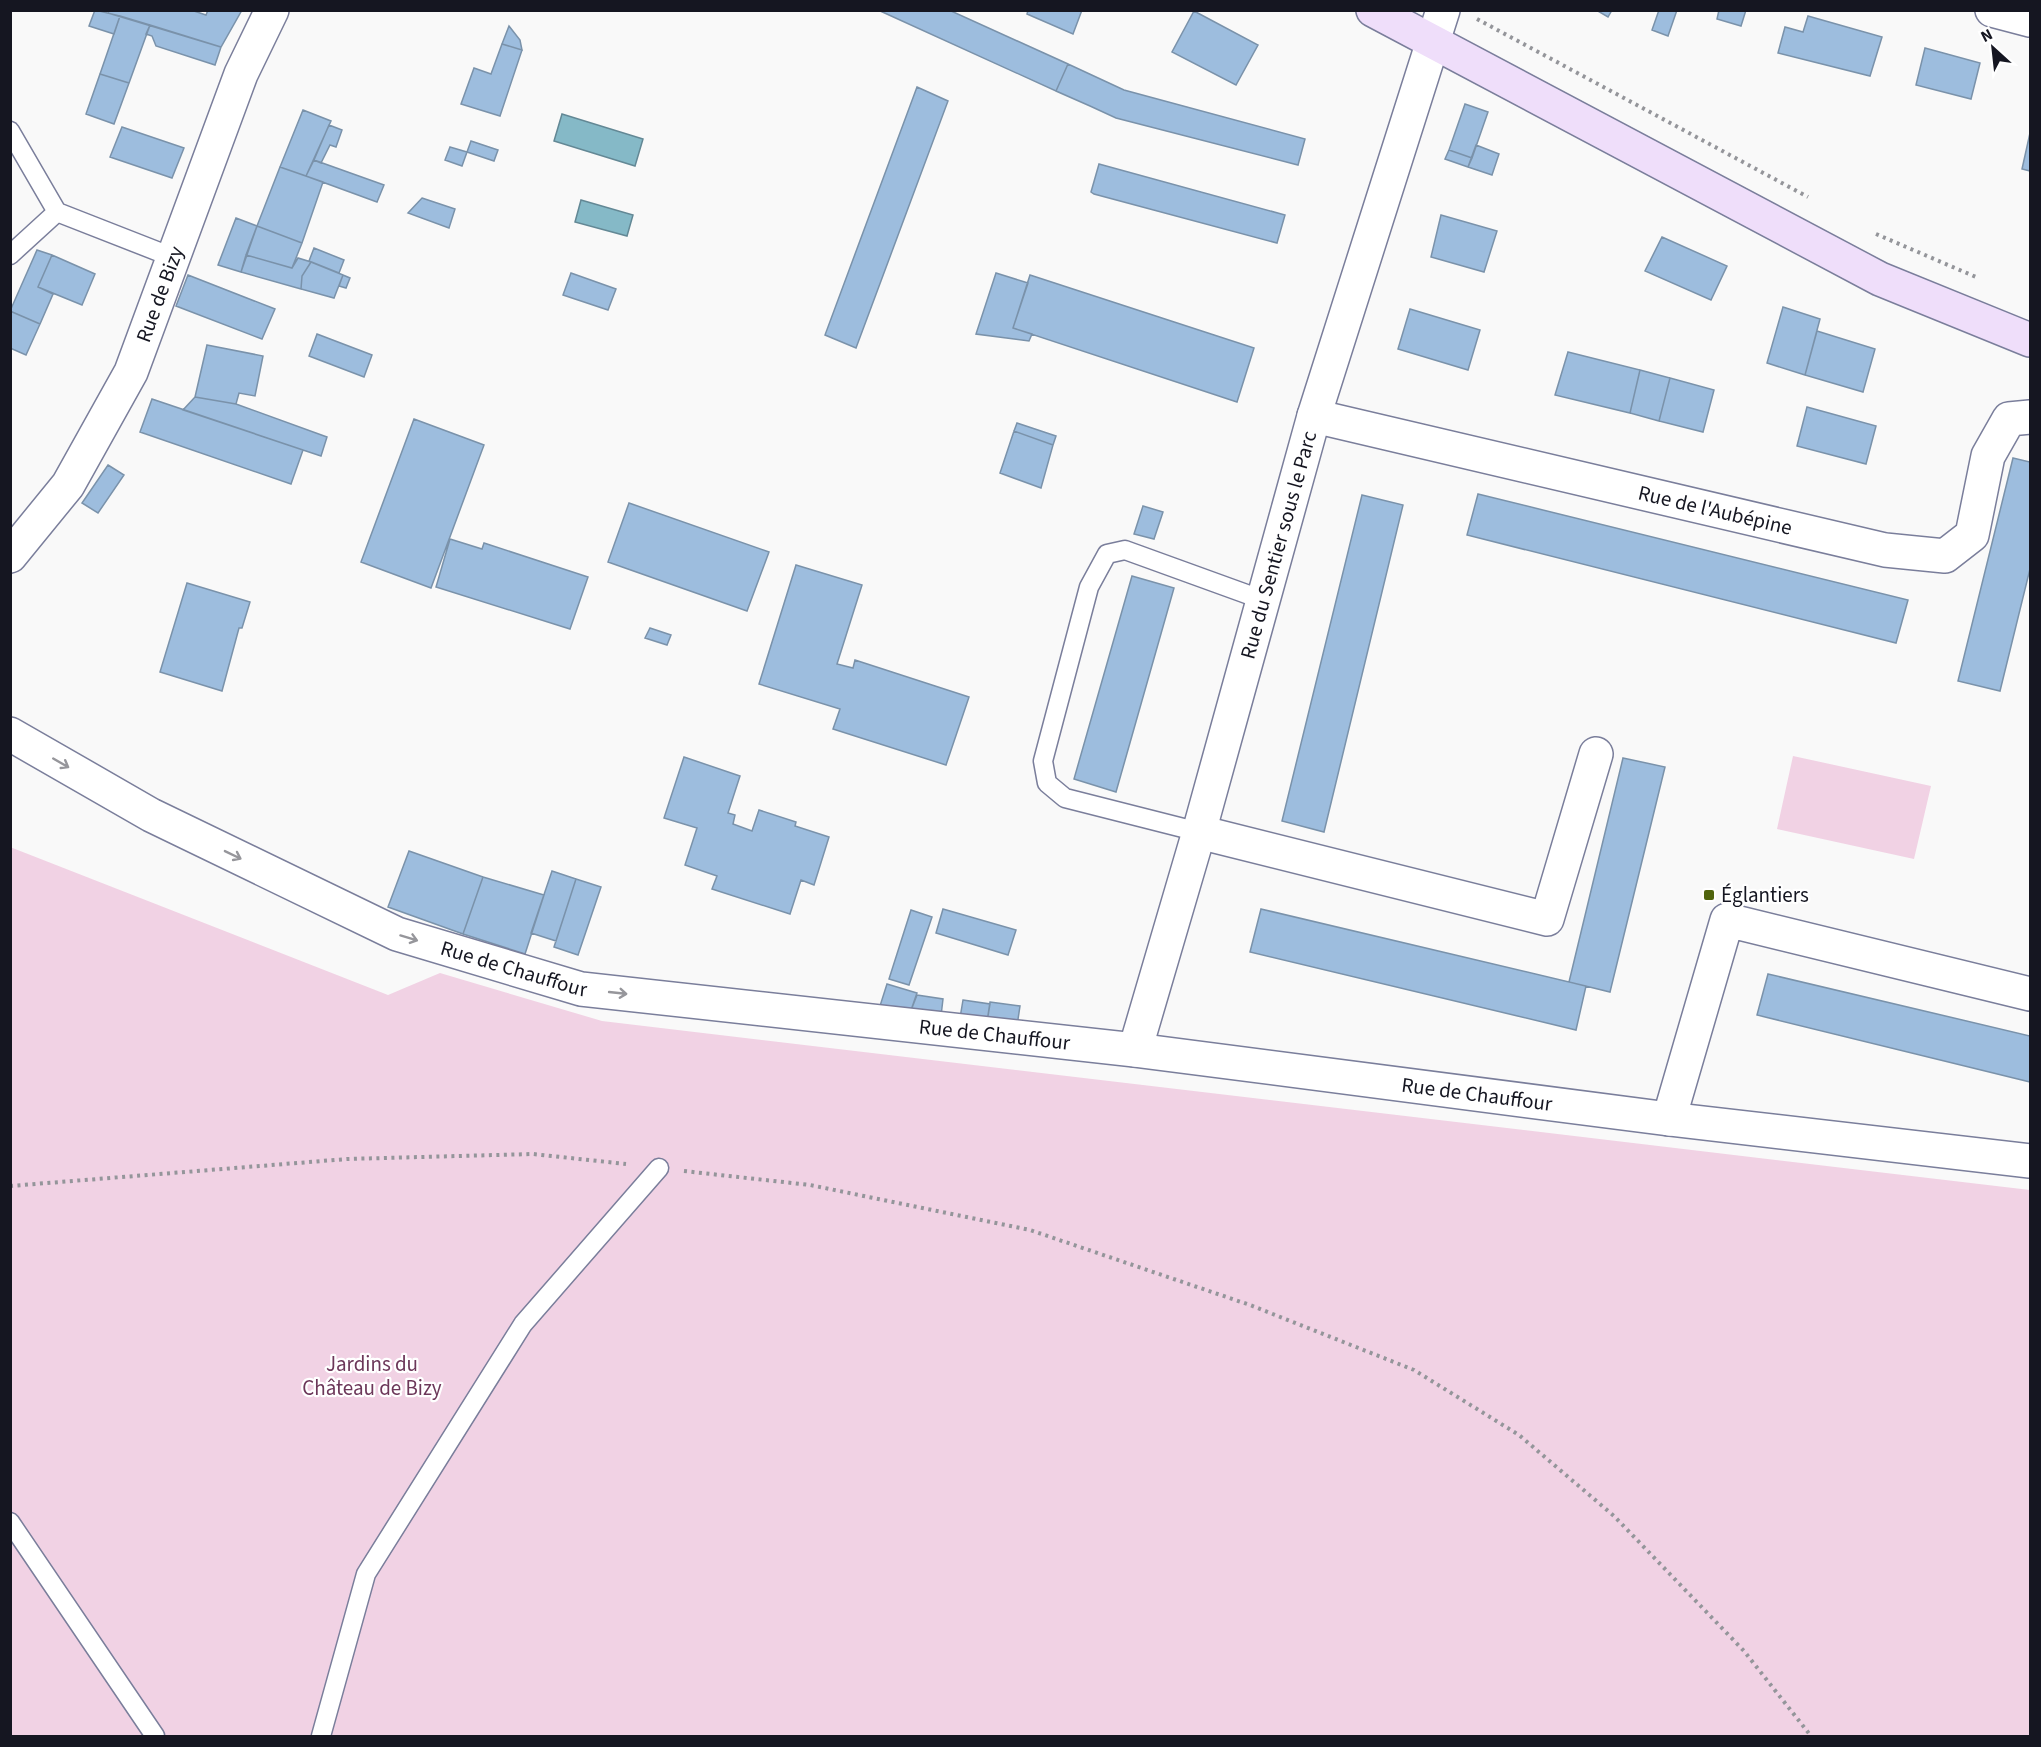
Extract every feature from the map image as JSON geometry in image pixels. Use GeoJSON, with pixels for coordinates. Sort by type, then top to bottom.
{"type":"FeatureCollection","features":[{"type":"Feature","properties":{"kind":"street","name":"Rue de Bizy"},"geometry":{"type":"LineString","coordinates":[[10,556],[68,485],[131,372],[241,74],[272,10]]}},
{"type":"Feature","properties":{"kind":"street"},"geometry":{"type":"LineString","coordinates":[[1373,10],[1880,279],[2031,340]]}},
{"type":"Feature","properties":{"kind":"street"},"geometry":{"type":"LineString","coordinates":[[1992,10],[2031,20]]}},
{"type":"Feature","properties":{"kind":"street","name":"Rue du Sentier sous le Parc"},"geometry":{"type":"LineString","coordinates":[[1135,1050],[1199,832],[1314,416],[1432,42],[1457,13]]}},
{"type":"Feature","properties":{"kind":"street","name":"Rue de l'Aubépine"},"geometry":{"type":"LineString","coordinates":[[1314,416],[1885,550],[1945,556],[1972,535],[1988,456],[2008,419],[2031,417]]}},
{"type":"Feature","properties":{"kind":"street","name":"Rue de Chauffour"},"geometry":{"type":"LineString","coordinates":[[10,734],[151,815],[397,934],[581,989],[1135,1050],[1669,1119],[2031,1161]]}},
{"type":"Feature","properties":{"kind":"street"},"geometry":{"type":"LineString","coordinates":[[1199,832],[1547,919],[1596,754]]}},
{"type":"Feature","properties":{"kind":"street"},"geometry":{"type":"LineString","coordinates":[[1669,1119],[1727,920],[2031,994]]}},
{"type":"Feature","properties":{"kind":"lane"},"geometry":{"type":"LineString","coordinates":[[10,131],[57,212],[172,257]]}},
{"type":"Feature","properties":{"kind":"lane"},"geometry":{"type":"LineString","coordinates":[[10,255],[57,212]]}},
{"type":"Feature","properties":{"kind":"lane"},"geometry":{"type":"LineString","coordinates":[[1199,832],[1065,798],[1047,783],[1043,761],[1089,587],[1107,554],[1125,549],[1263,600]]}},
{"type":"Feature","properties":{"kind":"lane"},"geometry":{"type":"LineString","coordinates":[[321,1737],[366,1574],[523,1324],[659,1168]]}},
{"type":"Feature","properties":{"kind":"lane"},"geometry":{"type":"LineString","coordinates":[[10,1522],[155,1737]]}},
{"type":"Feature","properties":{"kind":"path"},"geometry":{"type":"LineString","coordinates":[[1457,13],[1819,203]]}},
{"type":"Feature","properties":{"kind":"path"},"geometry":{"type":"LineString","coordinates":[[1871,231],[1977,277]]}},
{"type":"Feature","properties":{"kind":"path"},"geometry":{"type":"LineString","coordinates":[[10,1186],[346,1159],[533,1154],[810,1185],[1030,1230],[1250,1305],[1414,1370],[1519,1435],[1614,1516],[1744,1651],[1811,1737]]}},
{"type":"Feature","properties":{"kind":"green space"},"geometry":{"type":"Polygon","coordinates":[[[1793,756],[1931,786],[1914,859],[1777,829],[1793,756]]]}},
{"type":"Feature","properties":{"kind":"green space","name":"Jardins du Château de Bizy"},"geometry":{"type":"Polygon","coordinates":[[[10,847],[388,995],[440,973],[602,1021],[2030,1190],[2030,1736],[11,1736],[10,847]]]}},
{"type":"Feature","properties":{"kind":"water"},"geometry":{"type":"Polygon","coordinates":[[[562,114],[643,139],[635,166],[554,141],[562,114]]]}},
{"type":"Feature","properties":{"kind":"water"},"geometry":{"type":"Polygon","coordinates":[[[581,200],[633,215],[627,236],[575,222],[581,200]]]}},
{"type":"Feature","properties":{"kind":"building"},"geometry":{"type":"Polygon","coordinates":[[[95,10],[120,16],[114,34],[89,26],[95,10]]]}},
{"type":"Feature","properties":{"kind":"building"},"geometry":{"type":"Polygon","coordinates":[[[109,10],[191,10],[206,15],[208,10],[242,10],[221,47],[108,13],[109,10]]]}},
{"type":"Feature","properties":{"kind":"building"},"geometry":{"type":"Polygon","coordinates":[[[878,10],[949,10],[1068,64],[1056,91],[878,10]]]}},
{"type":"Feature","properties":{"kind":"building"},"geometry":{"type":"Polygon","coordinates":[[[1028,10],[1082,10],[1073,34],[1027,14],[1028,10]]]}},
{"type":"Feature","properties":{"kind":"building"},"geometry":{"type":"Polygon","coordinates":[[[1596,10],[1612,10],[1608,17],[1596,10]]]}},
{"type":"Feature","properties":{"kind":"building"},"geometry":{"type":"Polygon","coordinates":[[[1659,10],[1677,10],[1668,36],[1652,30],[1659,10]]]}},
{"type":"Feature","properties":{"kind":"building"},"geometry":{"type":"Polygon","coordinates":[[[1719,10],[1746,10],[1741,26],[1717,19],[1719,10]]]}},
{"type":"Feature","properties":{"kind":"building"},"geometry":{"type":"Polygon","coordinates":[[[1194,11],[1258,45],[1236,85],[1172,52],[1194,11]]]}},
{"type":"Feature","properties":{"kind":"building"},"geometry":{"type":"Polygon","coordinates":[[[120,16],[150,25],[129,83],[100,74],[120,16]]]}},
{"type":"Feature","properties":{"kind":"building"},"geometry":{"type":"Polygon","coordinates":[[[1808,16],[1882,37],[1870,76],[1778,53],[1785,27],[1803,32],[1808,16]]]}},
{"type":"Feature","properties":{"kind":"building"},"geometry":{"type":"Polygon","coordinates":[[[150,25],[221,47],[215,65],[156,46],[152,36],[146,34],[150,25]]]}},
{"type":"Feature","properties":{"kind":"building"},"geometry":{"type":"Polygon","coordinates":[[[509,26],[520,40],[522,50],[502,44],[509,26]]]}},
{"type":"Feature","properties":{"kind":"building"},"geometry":{"type":"Polygon","coordinates":[[[502,44],[522,50],[500,116],[461,104],[474,68],[491,74],[502,44]]]}},
{"type":"Feature","properties":{"kind":"building"},"geometry":{"type":"Polygon","coordinates":[[[1925,48],[1980,63],[1971,99],[1916,85],[1925,48]]]}},
{"type":"Feature","properties":{"kind":"building"},"geometry":{"type":"Polygon","coordinates":[[[1068,64],[1124,90],[1305,139],[1298,165],[1116,118],[1056,91],[1068,64]]]}},
{"type":"Feature","properties":{"kind":"building"},"geometry":{"type":"Polygon","coordinates":[[[100,74],[129,83],[114,124],[86,114],[100,74]]]}},
{"type":"Feature","properties":{"kind":"building"},"geometry":{"type":"Polygon","coordinates":[[[917,87],[948,101],[856,348],[825,335],[917,87]]]}},
{"type":"Feature","properties":{"kind":"building"},"geometry":{"type":"Polygon","coordinates":[[[1465,104],[1488,112],[1472,158],[1449,150],[1465,104]]]}},
{"type":"Feature","properties":{"kind":"building"},"geometry":{"type":"Polygon","coordinates":[[[303,110],[331,121],[306,176],[280,167],[303,110]]]}},
{"type":"Feature","properties":{"kind":"building"},"geometry":{"type":"Polygon","coordinates":[[[329,125],[342,130],[336,147],[330,145],[321,163],[314,160],[329,125]]]}},
{"type":"Feature","properties":{"kind":"building"},"geometry":{"type":"Polygon","coordinates":[[[122,127],[184,148],[172,178],[110,157],[122,127]]]}},
{"type":"Feature","properties":{"kind":"building"},"geometry":{"type":"Polygon","coordinates":[[[2030,133],[2030,171],[2022,169],[2030,133]]]}},
{"type":"Feature","properties":{"kind":"building"},"geometry":{"type":"Polygon","coordinates":[[[471,141],[498,150],[494,161],[467,152],[471,141]]]}},
{"type":"Feature","properties":{"kind":"building"},"geometry":{"type":"Polygon","coordinates":[[[1476,145],[1499,154],[1492,175],[1468,167],[1476,145]]]}},
{"type":"Feature","properties":{"kind":"building"},"geometry":{"type":"Polygon","coordinates":[[[450,147],[467,152],[462,166],[445,160],[450,147]]]}},
{"type":"Feature","properties":{"kind":"building"},"geometry":{"type":"Polygon","coordinates":[[[1449,150],[1472,158],[1468,167],[1445,159],[1449,150]]]}},
{"type":"Feature","properties":{"kind":"building"},"geometry":{"type":"Polygon","coordinates":[[[314,160],[384,185],[377,202],[306,176],[314,160]]]}},
{"type":"Feature","properties":{"kind":"building"},"geometry":{"type":"Polygon","coordinates":[[[1099,164],[1285,215],[1277,243],[1094,194],[1091,192],[1099,164]]]}},
{"type":"Feature","properties":{"kind":"building"},"geometry":{"type":"Polygon","coordinates":[[[280,167],[323,182],[302,243],[257,226],[280,167]]]}},
{"type":"Feature","properties":{"kind":"building"},"geometry":{"type":"Polygon","coordinates":[[[422,198],[455,209],[449,228],[408,213],[422,198]]]}},
{"type":"Feature","properties":{"kind":"building"},"geometry":{"type":"Polygon","coordinates":[[[1441,215],[1497,231],[1484,272],[1431,257],[1441,215]]]}},
{"type":"Feature","properties":{"kind":"building"},"geometry":{"type":"Polygon","coordinates":[[[236,218],[257,226],[241,272],[218,265],[236,218]]]}},
{"type":"Feature","properties":{"kind":"building"},"geometry":{"type":"Polygon","coordinates":[[[257,226],[302,243],[292,268],[246,255],[257,226]]]}},
{"type":"Feature","properties":{"kind":"building"},"geometry":{"type":"Polygon","coordinates":[[[1662,237],[1727,266],[1711,300],[1645,271],[1662,237]]]}},
{"type":"Feature","properties":{"kind":"building"},"geometry":{"type":"Polygon","coordinates":[[[314,248],[344,260],[339,273],[309,261],[314,248]]]}},
{"type":"Feature","properties":{"kind":"building"},"geometry":{"type":"Polygon","coordinates":[[[37,250],[52,255],[38,287],[53,294],[40,324],[10,311],[37,250]]]}},
{"type":"Feature","properties":{"kind":"building"},"geometry":{"type":"Polygon","coordinates":[[[52,255],[95,274],[82,305],[38,287],[52,255]]]}},
{"type":"Feature","properties":{"kind":"building"},"geometry":{"type":"Polygon","coordinates":[[[246,255],[292,268],[298,258],[311,262],[302,276],[301,289],[241,272],[246,255]]]}},
{"type":"Feature","properties":{"kind":"building"},"geometry":{"type":"Polygon","coordinates":[[[311,262],[343,275],[334,298],[301,289],[302,276],[311,262]]]}},
{"type":"Feature","properties":{"kind":"building"},"geometry":{"type":"Polygon","coordinates":[[[571,273],[616,289],[608,310],[563,295],[571,273]]]}},
{"type":"Feature","properties":{"kind":"building"},"geometry":{"type":"Polygon","coordinates":[[[996,273],[1028,283],[1013,328],[1032,334],[1029,341],[976,334],[996,273]]]}},
{"type":"Feature","properties":{"kind":"building"},"geometry":{"type":"Polygon","coordinates":[[[188,275],[275,309],[262,339],[176,306],[188,275]]]}},
{"type":"Feature","properties":{"kind":"building"},"geometry":{"type":"Polygon","coordinates":[[[343,275],[350,278],[346,288],[339,286],[343,275]]]}},
{"type":"Feature","properties":{"kind":"building"},"geometry":{"type":"Polygon","coordinates":[[[1030,275],[1254,348],[1237,402],[1013,328],[1030,275]]]}},
{"type":"Feature","properties":{"kind":"building"},"geometry":{"type":"Polygon","coordinates":[[[1783,307],[1820,319],[1805,375],[1767,363],[1783,307]]]}},
{"type":"Feature","properties":{"kind":"building"},"geometry":{"type":"Polygon","coordinates":[[[1410,309],[1480,330],[1468,370],[1398,349],[1410,309]]]}},
{"type":"Feature","properties":{"kind":"building"},"geometry":{"type":"Polygon","coordinates":[[[10,311],[40,324],[26,355],[10,348],[10,311]]]}},
{"type":"Feature","properties":{"kind":"building"},"geometry":{"type":"Polygon","coordinates":[[[1817,331],[1875,349],[1863,392],[1805,375],[1817,331]]]}},
{"type":"Feature","properties":{"kind":"building"},"geometry":{"type":"Polygon","coordinates":[[[317,334],[372,355],[364,377],[309,356],[317,334]]]}},
{"type":"Feature","properties":{"kind":"building"},"geometry":{"type":"Polygon","coordinates":[[[207,345],[263,356],[255,396],[239,393],[236,404],[195,397],[207,345]]]}},
{"type":"Feature","properties":{"kind":"building"},"geometry":{"type":"Polygon","coordinates":[[[1568,352],[1640,370],[1630,413],[1555,395],[1568,352]]]}},
{"type":"Feature","properties":{"kind":"building"},"geometry":{"type":"Polygon","coordinates":[[[1640,370],[1670,378],[1659,421],[1630,413],[1640,370]]]}},
{"type":"Feature","properties":{"kind":"building"},"geometry":{"type":"Polygon","coordinates":[[[1670,378],[1714,390],[1703,432],[1659,421],[1670,378]]]}},
{"type":"Feature","properties":{"kind":"building"},"geometry":{"type":"Polygon","coordinates":[[[195,397],[236,404],[327,437],[321,456],[183,410],[195,397]]]}},
{"type":"Feature","properties":{"kind":"building"},"geometry":{"type":"Polygon","coordinates":[[[152,399],[303,450],[291,484],[140,432],[152,399]]]}},
{"type":"Feature","properties":{"kind":"building"},"geometry":{"type":"Polygon","coordinates":[[[1807,407],[1876,426],[1866,464],[1797,446],[1807,407]]]}},
{"type":"Feature","properties":{"kind":"building"},"geometry":{"type":"Polygon","coordinates":[[[414,419],[484,445],[431,588],[361,562],[414,419]]]}},
{"type":"Feature","properties":{"kind":"building"},"geometry":{"type":"Polygon","coordinates":[[[1017,423],[1056,436],[1053,445],[1014,431],[1017,423]]]}},
{"type":"Feature","properties":{"kind":"building"},"geometry":{"type":"Polygon","coordinates":[[[1014,431],[1053,445],[1041,488],[1000,473],[1014,431]]]}},
{"type":"Feature","properties":{"kind":"building"},"geometry":{"type":"Polygon","coordinates":[[[2013,458],[2030,462],[2030,569],[2000,691],[1958,681],[2013,458]]]}},
{"type":"Feature","properties":{"kind":"building"},"geometry":{"type":"Polygon","coordinates":[[[108,465],[124,475],[98,513],[82,503],[108,465]]]}},
{"type":"Feature","properties":{"kind":"building"},"geometry":{"type":"Polygon","coordinates":[[[1478,494],[1908,600],[1896,643],[1467,535],[1478,494]]]}},
{"type":"Feature","properties":{"kind":"building"},"geometry":{"type":"Polygon","coordinates":[[[1362,495],[1403,505],[1324,832],[1282,821],[1362,495]]]}},
{"type":"Feature","properties":{"kind":"building"},"geometry":{"type":"Polygon","coordinates":[[[629,503],[769,552],[747,611],[608,562],[629,503]]]}},
{"type":"Feature","properties":{"kind":"building"},"geometry":{"type":"Polygon","coordinates":[[[1143,506],[1163,512],[1154,539],[1134,534],[1143,506]]]}},
{"type":"Feature","properties":{"kind":"building"},"geometry":{"type":"Polygon","coordinates":[[[450,539],[482,549],[484,543],[588,577],[570,629],[436,587],[450,539]]]}},
{"type":"Feature","properties":{"kind":"building"},"geometry":{"type":"Polygon","coordinates":[[[796,565],[862,585],[837,664],[853,668],[855,660],[969,697],[946,765],[833,729],[840,709],[759,684],[796,565]]]}},
{"type":"Feature","properties":{"kind":"building"},"geometry":{"type":"Polygon","coordinates":[[[1132,576],[1174,588],[1116,792],[1074,779],[1132,576]]]}},
{"type":"Feature","properties":{"kind":"building"},"geometry":{"type":"Polygon","coordinates":[[[187,583],[250,602],[242,628],[239,628],[222,691],[160,672],[187,583]]]}},
{"type":"Feature","properties":{"kind":"building"},"geometry":{"type":"Polygon","coordinates":[[[650,628],[671,635],[667,645],[645,638],[650,628]]]}},
{"type":"Feature","properties":{"kind":"building"},"geometry":{"type":"Polygon","coordinates":[[[684,757],[740,776],[728,813],[735,815],[733,824],[752,831],[759,810],[796,822],[795,826],[829,837],[814,885],[801,880],[790,914],[712,889],[717,876],[685,865],[697,828],[664,818],[684,757]]]}},
{"type":"Feature","properties":{"kind":"building"},"geometry":{"type":"Polygon","coordinates":[[[1623,758],[1665,767],[1610,992],[1569,982],[1623,758]]]}},
{"type":"Feature","properties":{"kind":"building"},"geometry":{"type":"Polygon","coordinates":[[[409,851],[483,877],[463,934],[388,907],[409,851]]]}},
{"type":"Feature","properties":{"kind":"building"},"geometry":{"type":"Polygon","coordinates":[[[552,871],[576,879],[556,941],[531,933],[552,871]]]}},
{"type":"Feature","properties":{"kind":"building"},"geometry":{"type":"Polygon","coordinates":[[[483,877],[544,895],[525,954],[463,934],[483,877]]]}},
{"type":"Feature","properties":{"kind":"building"},"geometry":{"type":"Polygon","coordinates":[[[576,879],[601,887],[578,955],[554,947],[576,879]]]}},
{"type":"Feature","properties":{"kind":"building"},"geometry":{"type":"Polygon","coordinates":[[[943,909],[1016,930],[1008,955],[936,933],[943,909]]]}},
{"type":"Feature","properties":{"kind":"building"},"geometry":{"type":"Polygon","coordinates":[[[1261,909],[1586,986],[1576,1030],[1250,952],[1261,909]]]}},
{"type":"Feature","properties":{"kind":"building"},"geometry":{"type":"Polygon","coordinates":[[[911,910],[932,917],[909,985],[889,979],[911,910]]]}},
{"type":"Feature","properties":{"kind":"building"},"geometry":{"type":"Polygon","coordinates":[[[1768,974],[2030,1036],[2030,1082],[1757,1015],[1768,974]]]}},
{"type":"Feature","properties":{"kind":"building"},"geometry":{"type":"Polygon","coordinates":[[[887,984],[917,993],[910,1013],[879,1009],[887,984]]]}},
{"type":"Feature","properties":{"kind":"building"},"geometry":{"type":"Polygon","coordinates":[[[917,995],[943,999],[941,1016],[910,1013],[917,995]]]}},
{"type":"Feature","properties":{"kind":"building"},"geometry":{"type":"Polygon","coordinates":[[[963,1000],[990,1004],[987,1022],[960,1018],[963,1000]]]}},
{"type":"Feature","properties":{"kind":"building"},"geometry":{"type":"Polygon","coordinates":[[[990,1002],[1020,1006],[1017,1026],[987,1022],[990,1002]]]}},
{"type":"Feature","properties":{"kind":"place","name":"Églantiers"},"geometry":{"type":"Point","coordinates":[1709,895]}}]}
